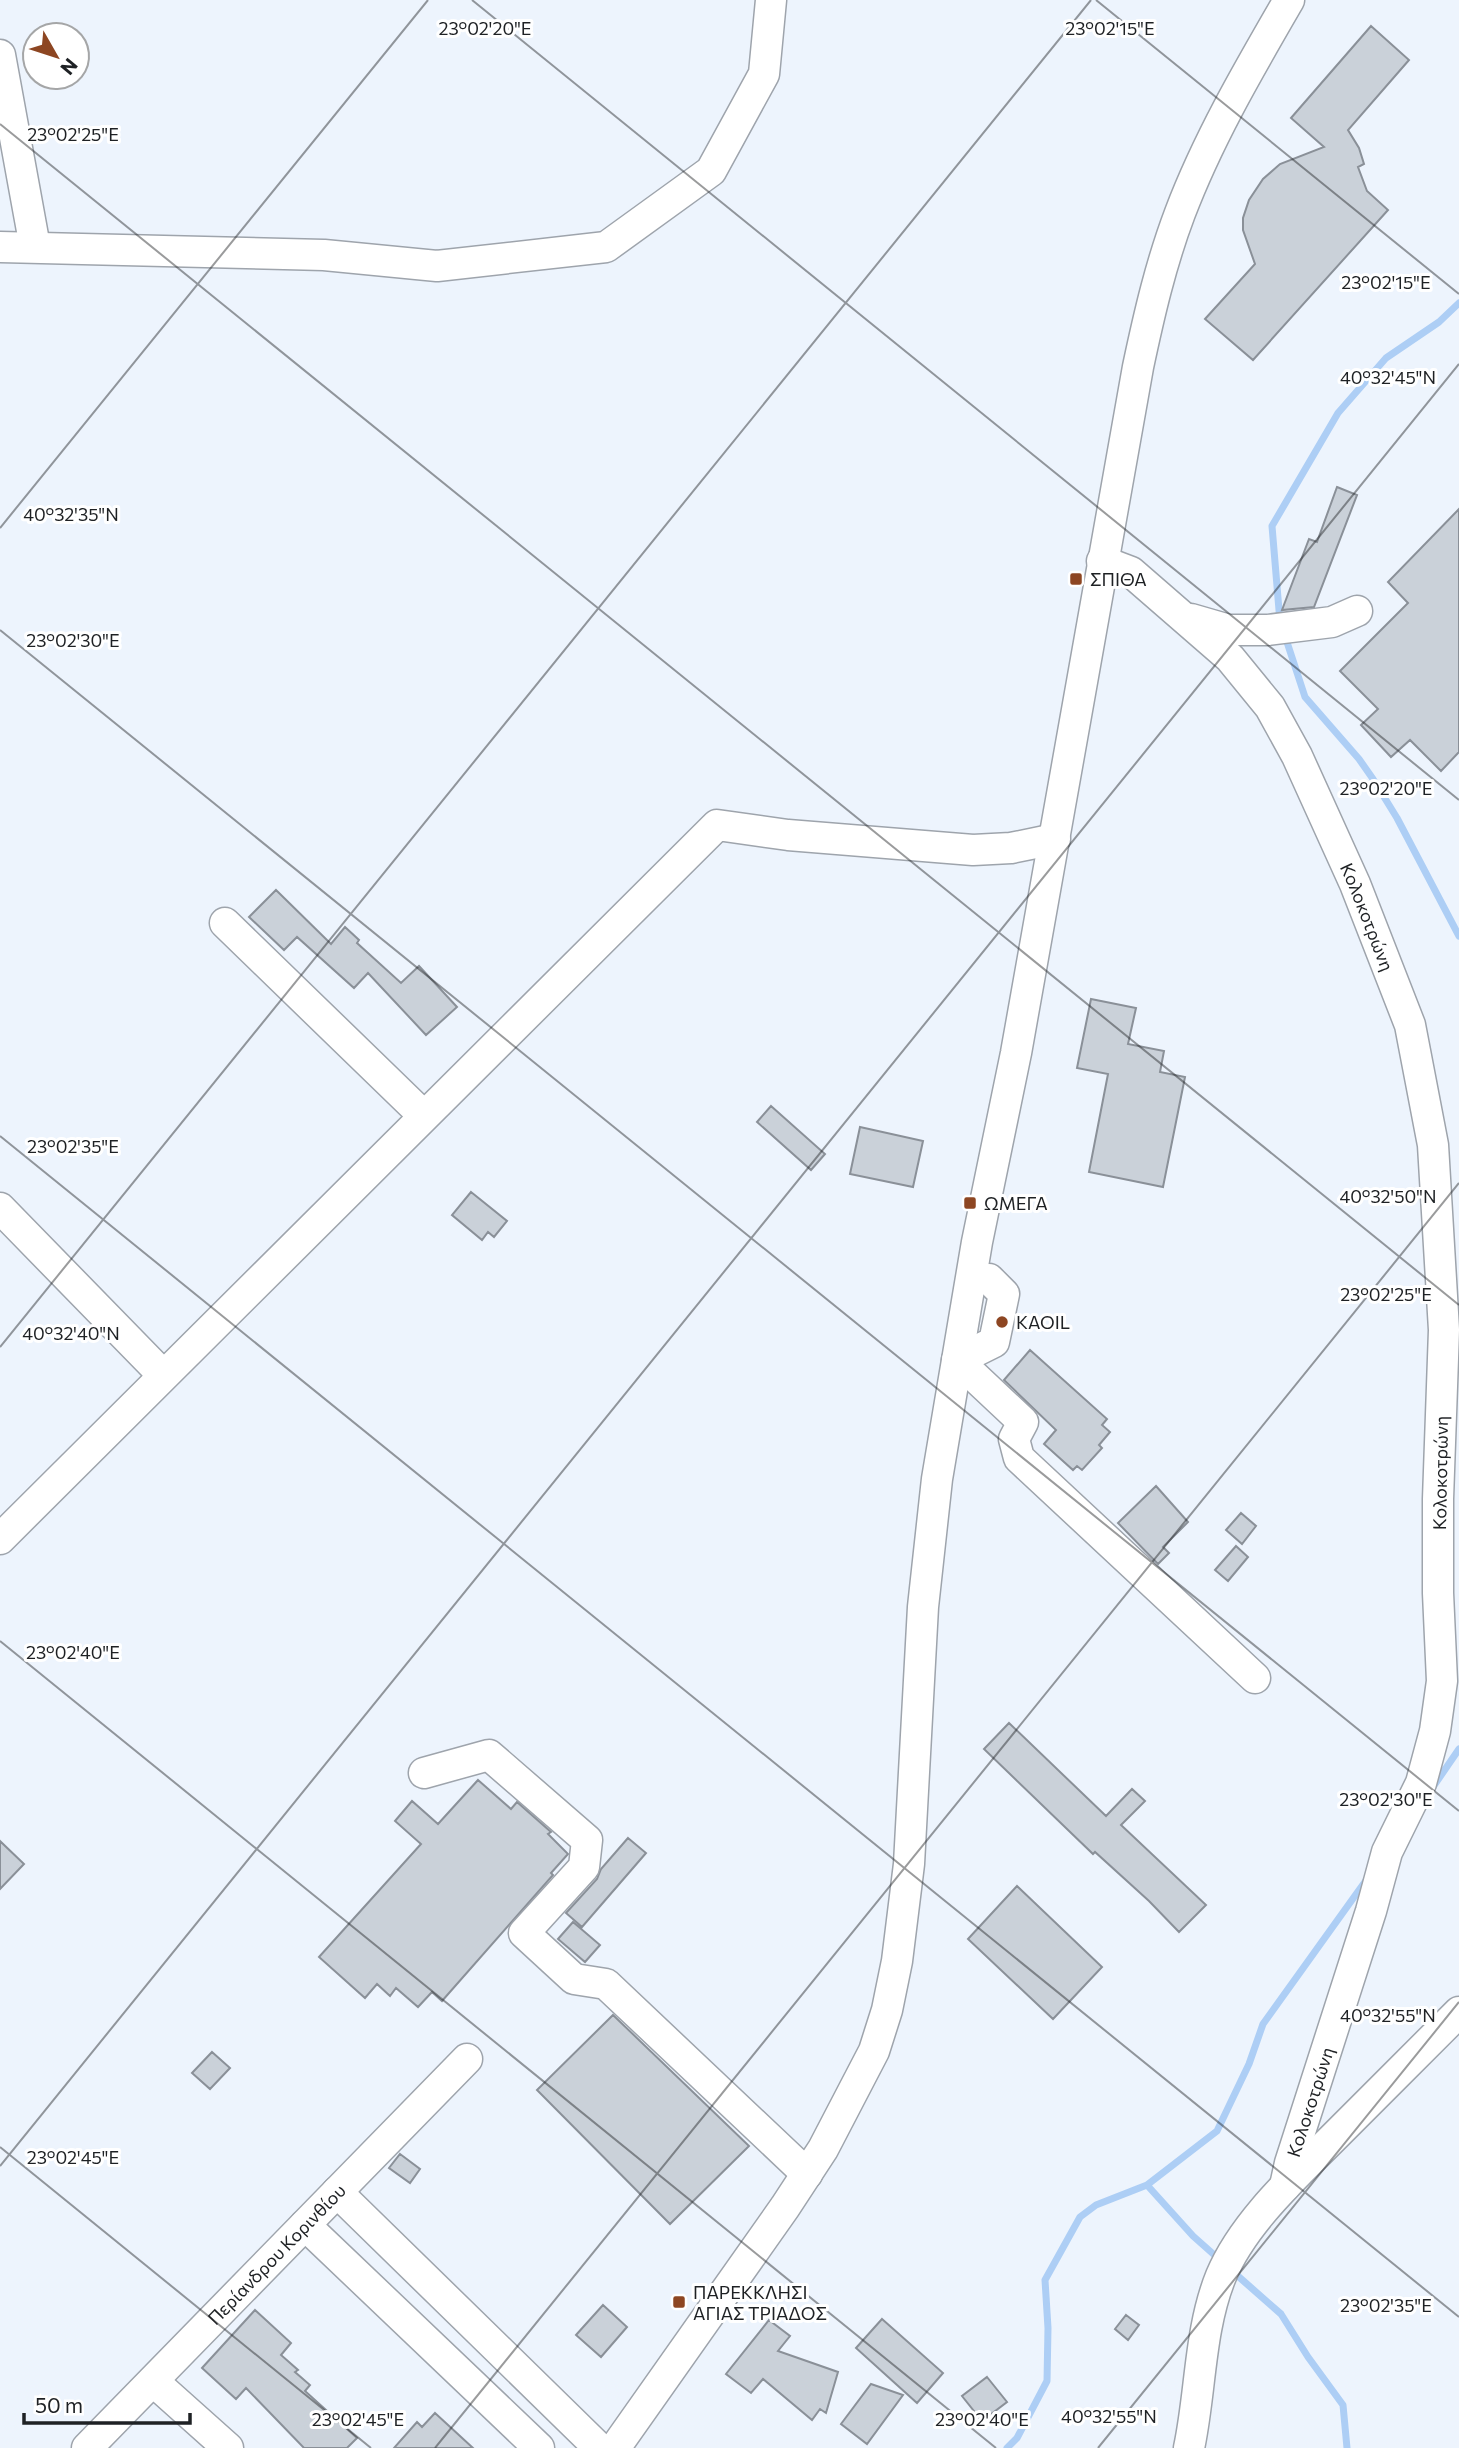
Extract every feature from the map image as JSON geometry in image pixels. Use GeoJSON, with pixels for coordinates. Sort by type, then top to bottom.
{"type":"FeatureCollection","features":[{"type":"Feature","properties":{"kind":"street"},"geometry":{"type":"LineString","coordinates":[[0,247],[324,255],[437,266],[606,247],[711,171],[764,74],[771,0]]}},
{"type":"Feature","properties":{"kind":"street"},"geometry":{"type":"LineString","coordinates":[[615,2448],[807,2174],[848,2104],[874,2051],[887,2010],[897,1961],[909,1864],[925,1594],[937,1479],[967,1356],[977,1242],[1016,1053],[1138,367],[1164,258],[1186,197],[1258,53],[1289,0]]}},
{"type":"Feature","properties":{"kind":"street"},"geometry":{"type":"LineString","coordinates":[[0,55],[35,247]]}},
{"type":"Feature","properties":{"kind":"street","name":"Κολοκοτρώνη"},"geometry":{"type":"LineString","coordinates":[[1102,561],[1131,572],[1230,658],[1270,707],[1297,757],[1355,884],[1410,1025],[1433,1145],[1448,1195],[1438,1499],[1442,1681],[1435,1731],[1421,1783],[1387,1852],[1285,2186],[1227,2265],[1205,2340],[1189,2448]]}},
{"type":"Feature","properties":{"kind":"street"},"geometry":{"type":"LineString","coordinates":[[1180,615],[1229,630],[1268,630],[1332,622],[1357,611]]}},
{"type":"Feature","properties":{"kind":"street"},"geometry":{"type":"LineString","coordinates":[[0,1539],[717,825],[789,835],[972,850],[1011,848],[1055,839]]}},
{"type":"Feature","properties":{"kind":"street"},"geometry":{"type":"LineString","coordinates":[[225,923],[424,1116]]}},
{"type":"Feature","properties":{"kind":"street"},"geometry":{"type":"LineString","coordinates":[[0,1208],[163,1375]]}},
{"type":"Feature","properties":{"kind":"street"},"geometry":{"type":"LineString","coordinates":[[967,1356],[994,1342],[1004,1294],[989,1279]]}},
{"type":"Feature","properties":{"kind":"street"},"geometry":{"type":"LineString","coordinates":[[967,1356],[1023,1422],[1014,1439],[1019,1458],[1255,1678]]}},
{"type":"Feature","properties":{"kind":"street"},"geometry":{"type":"LineString","coordinates":[[424,1773],[489,1755],[587,1840],[584,1867],[524,1933],[574,1979],[606,1984],[807,2174]]}},
{"type":"Feature","properties":{"kind":"street"},"geometry":{"type":"LineString","coordinates":[[1285,2186],[1459,2012]]}},
{"type":"Feature","properties":{"kind":"street","name":"Περίανδρου Κορινθίου"},"geometry":{"type":"LineString","coordinates":[[87,2448],[467,2059]]}},
{"type":"Feature","properties":{"kind":"street"},"geometry":{"type":"LineString","coordinates":[[337,2192],[598,2448]]}},
{"type":"Feature","properties":{"kind":"street"},"geometry":{"type":"LineString","coordinates":[[305,2225],[539,2448]]}},
{"type":"Feature","properties":{"kind":"street"},"geometry":{"type":"LineString","coordinates":[[153,2381],[228,2448]]}},
{"type":"Feature","properties":{"kind":"building"},"geometry":{"type":"Polygon","coordinates":[[[1371,26],[1409,60],[1348,130],[1359,148],[1364,164],[1358,167],[1367,191],[1388,210],[1253,360],[1205,319],[1255,264],[1243,230],[1243,218],[1249,200],[1263,179],[1280,164],[1324,147],[1291,118],[1371,26]]]}},
{"type":"Feature","properties":{"kind":"building"},"geometry":{"type":"Polygon","coordinates":[[[1337,487],[1357,495],[1314,607],[1282,610],[1309,539],[1317,542],[1337,487]]]}},
{"type":"Feature","properties":{"kind":"building"},"geometry":{"type":"Polygon","coordinates":[[[1459,509],[1459,752],[1441,771],[1410,740],[1391,757],[1361,725],[1378,709],[1340,671],[1408,603],[1388,582],[1459,509]]]}},
{"type":"Feature","properties":{"kind":"building"},"geometry":{"type":"Polygon","coordinates":[[[276,890],[331,944],[345,927],[359,940],[357,943],[401,983],[419,966],[457,1007],[426,1035],[368,973],[354,988],[297,937],[284,950],[249,917],[276,890]]]}},
{"type":"Feature","properties":{"kind":"building"},"geometry":{"type":"Polygon","coordinates":[[[1091,999],[1136,1008],[1128,1044],[1164,1051],[1160,1072],[1185,1077],[1163,1187],[1089,1172],[1108,1074],[1077,1068],[1091,999]]]}},
{"type":"Feature","properties":{"kind":"building"},"geometry":{"type":"Polygon","coordinates":[[[771,1106],[825,1154],[811,1170],[757,1122],[771,1106]]]}},
{"type":"Feature","properties":{"kind":"building"},"geometry":{"type":"Polygon","coordinates":[[[860,1127],[923,1141],[913,1187],[850,1174],[860,1127]]]}},
{"type":"Feature","properties":{"kind":"building"},"geometry":{"type":"Polygon","coordinates":[[[471,1192],[507,1221],[494,1237],[488,1232],[482,1240],[452,1215],[471,1192]]]}},
{"type":"Feature","properties":{"kind":"building"},"geometry":{"type":"Polygon","coordinates":[[[1030,1350],[1107,1419],[1102,1425],[1110,1432],[1099,1445],[1102,1448],[1082,1470],[1077,1466],[1073,1470],[1044,1444],[1056,1430],[1004,1380],[1030,1350]]]}},
{"type":"Feature","properties":{"kind":"building"},"geometry":{"type":"Polygon","coordinates":[[[1156,1486],[1188,1522],[1163,1547],[1169,1553],[1158,1564],[1118,1523],[1156,1486]]]}},
{"type":"Feature","properties":{"kind":"building"},"geometry":{"type":"Polygon","coordinates":[[[1241,1513],[1256,1526],[1242,1544],[1226,1530],[1241,1513]]]}},
{"type":"Feature","properties":{"kind":"building"},"geometry":{"type":"Polygon","coordinates":[[[1236,1546],[1248,1557],[1228,1581],[1215,1570],[1236,1546]]]}},
{"type":"Feature","properties":{"kind":"building"},"geometry":{"type":"Polygon","coordinates":[[[1009,1723],[1106,1816],[1132,1789],[1145,1801],[1121,1825],[1206,1905],[1179,1932],[984,1749],[1009,1723]]]}},
{"type":"Feature","properties":{"kind":"building"},"geometry":{"type":"Polygon","coordinates":[[[478,1780],[511,1809],[517,1802],[551,1832],[548,1834],[568,1854],[551,1873],[553,1875],[442,2001],[432,1992],[418,2007],[396,1988],[390,1996],[377,1984],[365,1998],[319,1957],[421,1844],[395,1821],[412,1801],[438,1824],[478,1780]]]}},
{"type":"Feature","properties":{"kind":"building"},"geometry":{"type":"Polygon","coordinates":[[[628,1838],[646,1853],[582,1927],[566,1913],[597,1879],[601,1869],[628,1838]]]}},
{"type":"Feature","properties":{"kind":"building"},"geometry":{"type":"Polygon","coordinates":[[[0,1841],[24,1864],[0,1889],[0,1841]]]}},
{"type":"Feature","properties":{"kind":"building"},"geometry":{"type":"Polygon","coordinates":[[[1017,1886],[1102,1967],[1053,2019],[968,1939],[1017,1886]]]}},
{"type":"Feature","properties":{"kind":"building"},"geometry":{"type":"Polygon","coordinates":[[[573,1922],[600,1945],[585,1962],[558,1939],[573,1922]]]}},
{"type":"Feature","properties":{"kind":"building"},"geometry":{"type":"Polygon","coordinates":[[[613,2015],[749,2146],[670,2224],[537,2090],[613,2015]]]}},
{"type":"Feature","properties":{"kind":"building"},"geometry":{"type":"Polygon","coordinates":[[[212,2052],[230,2068],[210,2089],[192,2073],[212,2052]]]}},
{"type":"Feature","properties":{"kind":"building"},"geometry":{"type":"Polygon","coordinates":[[[400,2154],[420,2169],[410,2183],[389,2168],[400,2154]]]}},
{"type":"Feature","properties":{"kind":"building"},"geometry":{"type":"Polygon","coordinates":[[[603,2305],[627,2327],[601,2357],[576,2335],[603,2305]]]}},
{"type":"Feature","properties":{"kind":"building"},"geometry":{"type":"Polygon","coordinates":[[[255,2310],[291,2343],[281,2355],[310,2385],[305,2391],[357,2438],[347,2448],[304,2448],[246,2388],[236,2399],[202,2368],[255,2310]]]}},
{"type":"Feature","properties":{"kind":"building"},"geometry":{"type":"Polygon","coordinates":[[[1126,2315],[1139,2325],[1128,2340],[1115,2329],[1126,2315]]]}},
{"type":"Feature","properties":{"kind":"building"},"geometry":{"type":"Polygon","coordinates":[[[882,2319],[943,2373],[917,2403],[856,2348],[882,2319]]]}},
{"type":"Feature","properties":{"kind":"building"},"geometry":{"type":"Polygon","coordinates":[[[769,2320],[790,2336],[778,2351],[838,2372],[826,2413],[820,2409],[812,2420],[763,2379],[751,2393],[726,2374],[769,2320]]]}},
{"type":"Feature","properties":{"kind":"building"},"geometry":{"type":"Polygon","coordinates":[[[987,2377],[1007,2402],[982,2421],[962,2396],[987,2377]]]}},
{"type":"Feature","properties":{"kind":"building"},"geometry":{"type":"Polygon","coordinates":[[[871,2384],[903,2395],[867,2444],[841,2424],[871,2384]]]}},
{"type":"Feature","properties":{"kind":"building"},"geometry":{"type":"Polygon","coordinates":[[[435,2413],[473,2448],[394,2448],[417,2422],[422,2427],[435,2413]]]}},
{"type":"Feature","properties":{"kind":"waterway"},"geometry":{"type":"LineString","coordinates":[[1280,622],[1272,526],[1338,413],[1386,358],[1439,322],[1459,303]]}},
{"type":"Feature","properties":{"kind":"waterway"},"geometry":{"type":"LineString","coordinates":[[1285,636],[1305,697],[1373,779],[1397,818],[1459,936]]}},
{"type":"Feature","properties":{"kind":"waterway"},"geometry":{"type":"LineString","coordinates":[[1433,1787],[1459,1749]]}},
{"type":"Feature","properties":{"kind":"waterway"},"geometry":{"type":"LineString","coordinates":[[1007,2448],[1017,2438],[1047,2381],[1045,2280],[1080,2217],[1096,2205],[1147,2185],[1217,2131],[1249,2064],[1263,2024],[1367,1879]]}},
{"type":"Feature","properties":{"kind":"waterway"},"geometry":{"type":"LineString","coordinates":[[1147,2185],[1193,2236],[1220,2260]]}},
{"type":"Feature","properties":{"kind":"waterway"},"geometry":{"type":"LineString","coordinates":[[1231,2270],[1281,2314],[1343,2405],[1347,2448]]}},
{"type":"Feature","properties":{"kind":"place","name":"ΣΠΙΘΑ"},"geometry":{"type":"Point","coordinates":[1076,579]}},
{"type":"Feature","properties":{"kind":"place","name":"ΩΜΕΓΑ"},"geometry":{"type":"Point","coordinates":[970,1203]}},
{"type":"Feature","properties":{"kind":"place","name":"KAOIL"},"geometry":{"type":"Point","coordinates":[1002,1322]}},
{"type":"Feature","properties":{"kind":"place","name":"ΠΑΡΕΚΚΛΗΣΙ ΑΓΙΑΣ ΤΡΙΑΔΟΣ"},"geometry":{"type":"Point","coordinates":[679,2302]}}]}
